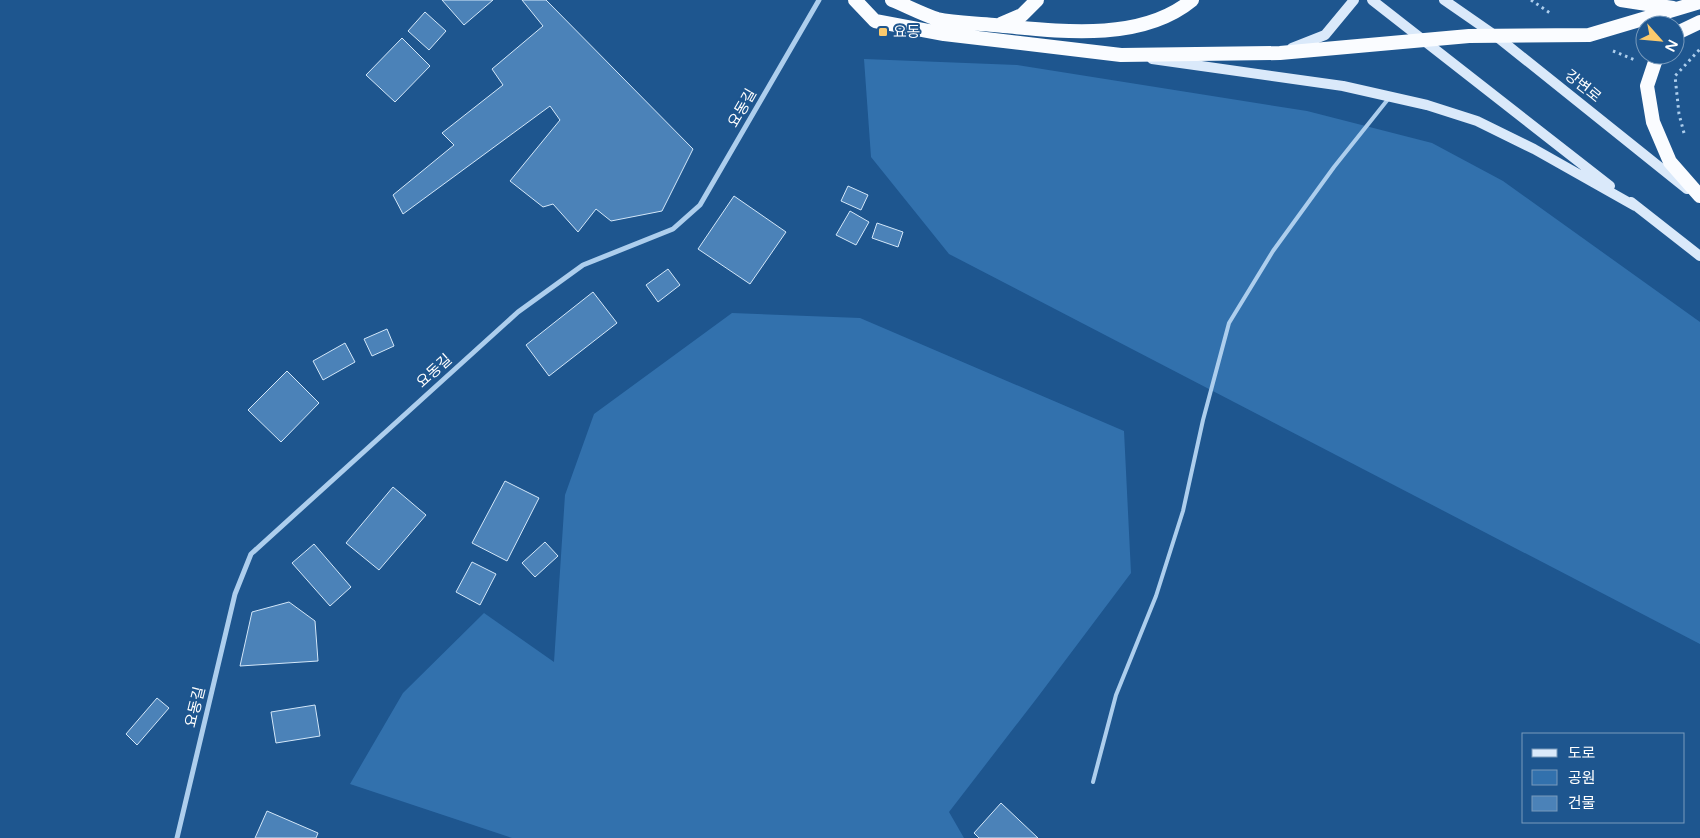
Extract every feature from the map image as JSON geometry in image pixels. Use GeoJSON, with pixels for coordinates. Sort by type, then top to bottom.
{"type":"FeatureCollection","features":[{"type":"Feature","properties":{"kind":"highway"},"geometry":{"type":"LineString","coordinates":[[855,0],[875,21],[944,34],[1121,55],[1280,53],[1468,36],[1589,35],[1700,2]]}},
{"type":"Feature","properties":{"kind":"highway"},"geometry":{"type":"LineString","coordinates":[[892,0],[938,19],[1071,32],[1152,22],[1180,10],[1192,0]]}},
{"type":"Feature","properties":{"kind":"highway"},"geometry":{"type":"LineString","coordinates":[[944,34],[982,31],[1022,16],[1037,0]]}},
{"type":"Feature","properties":{"kind":"highway"},"geometry":{"type":"LineString","coordinates":[[1622,0],[1677,9]]}},
{"type":"Feature","properties":{"kind":"highway"},"geometry":{"type":"LineString","coordinates":[[1685,29],[1700,22]]}},
{"type":"Feature","properties":{"kind":"highway"},"geometry":{"type":"LineString","coordinates":[[1654,65],[1647,86],[1653,122],[1670,162],[1700,197]]}},
{"type":"Feature","properties":{"kind":"main road"},"geometry":{"type":"LineString","coordinates":[[1280,53],[1325,36],[1354,0]]}},
{"type":"Feature","properties":{"kind":"main road"},"geometry":{"type":"LineString","coordinates":[[1372,0],[1700,256]]}},
{"type":"Feature","properties":{"kind":"main road","name":"강변로"},"geometry":{"type":"LineString","coordinates":[[1444,0],[1496,36],[1700,197]]}},
{"type":"Feature","properties":{"kind":"main road"},"geometry":{"type":"LineString","coordinates":[[1121,55],[1342,86],[1427,104],[1477,121],[1534,149],[1635,206]]}},
{"type":"Feature","properties":{"kind":"street","name":"요동길"},"geometry":{"type":"LineString","coordinates":[[177,838],[235,594],[251,554],[518,312],[583,265],[673,229],[700,205],[819,0]]}},
{"type":"Feature","properties":{"kind":"lane"},"geometry":{"type":"LineString","coordinates":[[1093,782],[1116,695],[1156,596],[1183,511],[1203,420],[1229,323],[1273,251],[1334,167],[1390,96]]}},
{"type":"Feature","properties":{"kind":"path"},"geometry":{"type":"LineString","coordinates":[[1686,141],[1679,114],[1675,76],[1700,49]]}},
{"type":"Feature","properties":{"kind":"green space"},"geometry":{"type":"Polygon","coordinates":[[[864,59],[1017,65],[1307,111],[1432,143],[1503,181],[1700,322],[1700,644],[949,254],[871,157],[864,59]]]}},
{"type":"Feature","properties":{"kind":"green space"},"geometry":{"type":"Polygon","coordinates":[[[732,313],[860,318],[1124,431],[1131,573],[949,812],[964,838],[512,838],[350,784],[403,693],[484,613],[554,662],[565,495],[594,414],[732,313]]]}},
{"type":"Feature","properties":{"kind":"building"},"geometry":{"type":"Polygon","coordinates":[[[442,0],[493,0],[464,25],[442,0]]]}},
{"type":"Feature","properties":{"kind":"building"},"geometry":{"type":"Polygon","coordinates":[[[522,0],[546,0],[693,149],[662,211],[611,221],[596,209],[578,232],[553,204],[543,207],[510,181],[560,120],[550,106],[403,214],[393,195],[454,145],[442,133],[503,85],[492,69],[543,26],[522,0]]]}},
{"type":"Feature","properties":{"kind":"building"},"geometry":{"type":"Polygon","coordinates":[[[425,12],[446,31],[429,50],[408,31],[425,12]]]}},
{"type":"Feature","properties":{"kind":"building"},"geometry":{"type":"Polygon","coordinates":[[[402,38],[430,66],[395,102],[366,75],[402,38]]]}},
{"type":"Feature","properties":{"kind":"building"},"geometry":{"type":"Polygon","coordinates":[[[848,186],[868,195],[861,210],[841,201],[848,186]]]}},
{"type":"Feature","properties":{"kind":"building"},"geometry":{"type":"Polygon","coordinates":[[[734,196],[786,232],[750,284],[698,249],[734,196]]]}},
{"type":"Feature","properties":{"kind":"building"},"geometry":{"type":"Polygon","coordinates":[[[850,211],[869,222],[856,245],[836,235],[850,211]]]}},
{"type":"Feature","properties":{"kind":"building"},"geometry":{"type":"Polygon","coordinates":[[[877,223],[903,232],[898,247],[872,238],[877,223]]]}},
{"type":"Feature","properties":{"kind":"building"},"geometry":{"type":"Polygon","coordinates":[[[668,269],[680,285],[658,302],[646,285],[668,269]]]}},
{"type":"Feature","properties":{"kind":"building"},"geometry":{"type":"Polygon","coordinates":[[[593,292],[617,323],[549,376],[526,345],[593,292]]]}},
{"type":"Feature","properties":{"kind":"building"},"geometry":{"type":"Polygon","coordinates":[[[387,329],[394,346],[372,356],[364,339],[387,329]]]}},
{"type":"Feature","properties":{"kind":"building"},"geometry":{"type":"Polygon","coordinates":[[[345,343],[355,362],[323,380],[313,361],[345,343]]]}},
{"type":"Feature","properties":{"kind":"building"},"geometry":{"type":"Polygon","coordinates":[[[287,371],[319,403],[281,442],[248,410],[287,371]]]}},
{"type":"Feature","properties":{"kind":"building"},"geometry":{"type":"Polygon","coordinates":[[[505,481],[539,498],[507,561],[472,543],[505,481]]]}},
{"type":"Feature","properties":{"kind":"building"},"geometry":{"type":"Polygon","coordinates":[[[393,487],[426,515],[379,570],[346,543],[393,487]]]}},
{"type":"Feature","properties":{"kind":"building"},"geometry":{"type":"Polygon","coordinates":[[[545,542],[558,556],[535,577],[522,563],[545,542]]]}},
{"type":"Feature","properties":{"kind":"building"},"geometry":{"type":"Polygon","coordinates":[[[314,544],[351,587],[330,606],[292,563],[314,544]]]}},
{"type":"Feature","properties":{"kind":"building"},"geometry":{"type":"Polygon","coordinates":[[[472,562],[496,574],[480,605],[456,592],[472,562]]]}},
{"type":"Feature","properties":{"kind":"building"},"geometry":{"type":"Polygon","coordinates":[[[289,602],[315,621],[318,661],[240,666],[252,612],[289,602]]]}},
{"type":"Feature","properties":{"kind":"building"},"geometry":{"type":"Polygon","coordinates":[[[157,698],[169,708],[137,745],[126,734],[157,698]]]}},
{"type":"Feature","properties":{"kind":"building"},"geometry":{"type":"Polygon","coordinates":[[[315,705],[320,736],[276,743],[271,712],[315,705]]]}},
{"type":"Feature","properties":{"kind":"building"},"geometry":{"type":"Polygon","coordinates":[[[1001,803],[1038,838],[979,838],[974,833],[1001,803]]]}},
{"type":"Feature","properties":{"kind":"building"},"geometry":{"type":"Polygon","coordinates":[[[267,811],[318,833],[316,838],[255,838],[267,811]]]}},
{"type":"Feature","properties":{"kind":"place","name":"요동"},"geometry":{"type":"Point","coordinates":[883,32]}}]}
